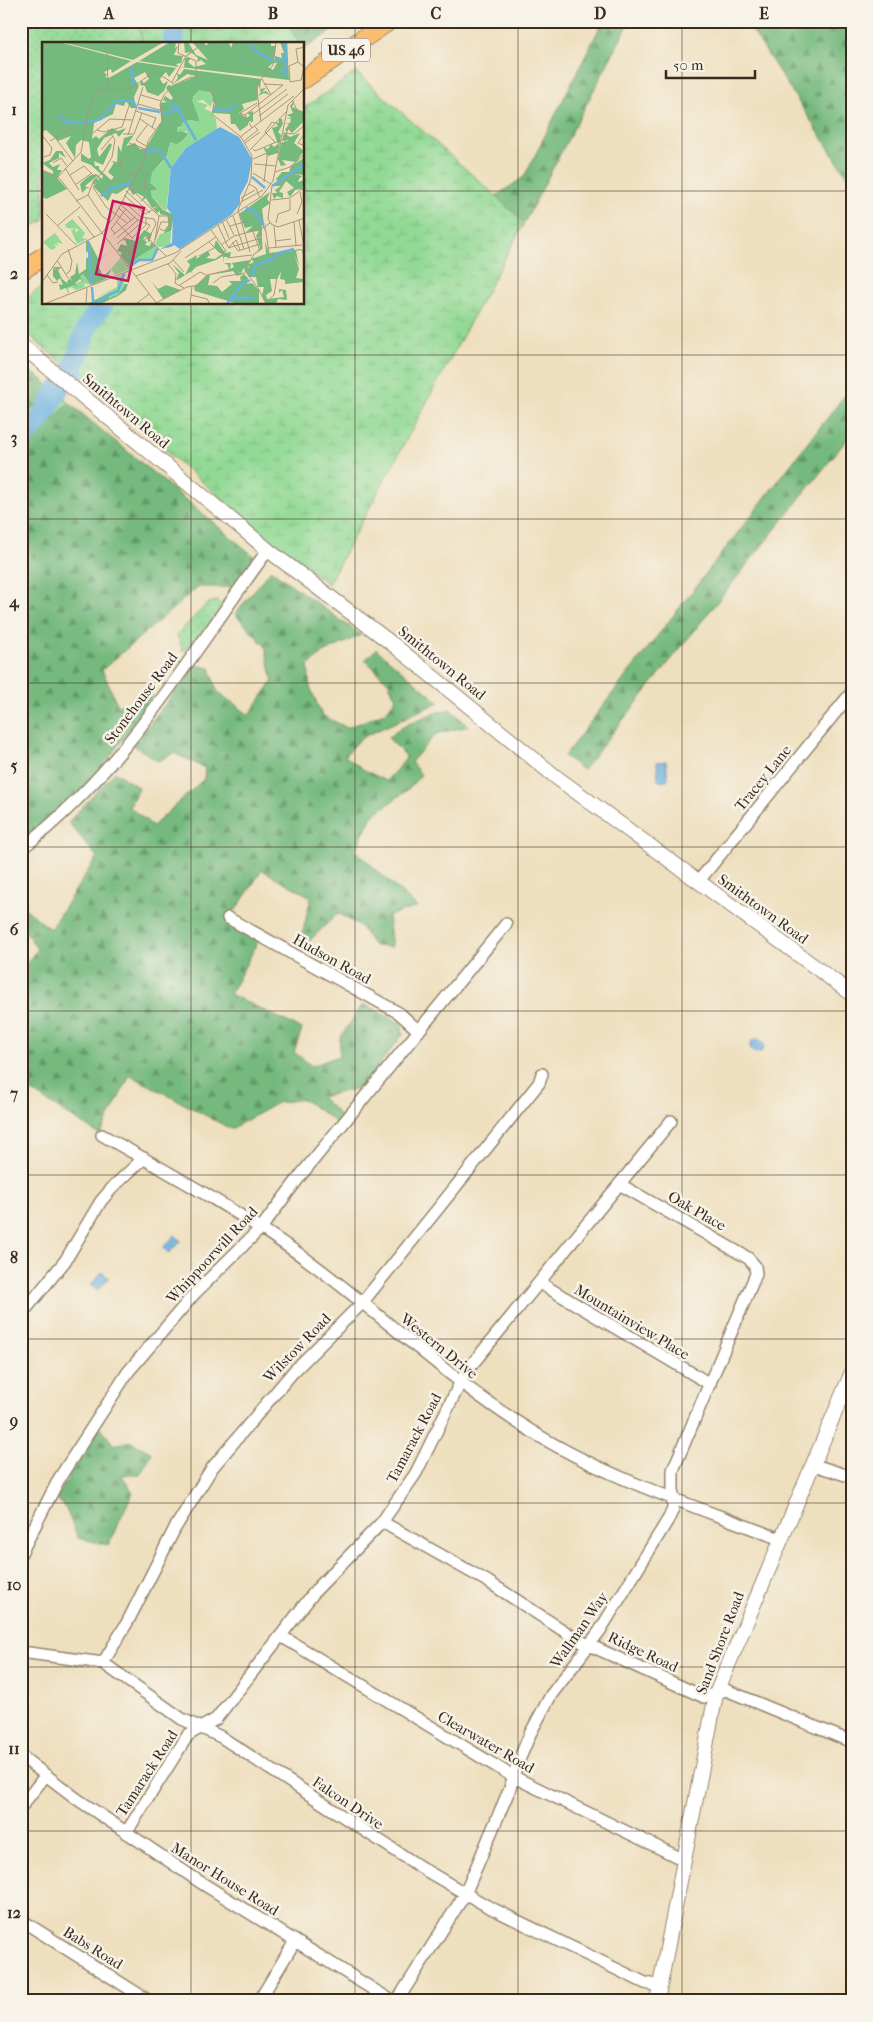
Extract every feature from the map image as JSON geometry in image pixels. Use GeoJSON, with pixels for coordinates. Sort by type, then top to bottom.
{"type":"FeatureCollection","features":[{"type":"Feature","properties":{"kind":"main road","name":"US 46"},"geometry":{"type":"LineString","coordinates":[[305,78],[389,21]]}},
{"type":"Feature","properties":{"kind":"main road"},"geometry":{"type":"LineString","coordinates":[[21,272],[42,257]]}},
{"type":"Feature","properties":{"kind":"street","name":"Smithtown Road"},"geometry":{"type":"LineString","coordinates":[[21,345],[268,550],[395,646],[556,777],[852,994]]}},
{"type":"Feature","properties":{"kind":"street","name":"Stonehouse Road"},"geometry":{"type":"LineString","coordinates":[[21,849],[59,818],[101,776],[268,550]]}},
{"type":"Feature","properties":{"kind":"street","name":"Tracey Lane"},"geometry":{"type":"LineString","coordinates":[[698,882],[852,692]]}},
{"type":"Feature","properties":{"kind":"street","name":"Hudson Road"},"geometry":{"type":"LineString","coordinates":[[228,918],[399,1013],[418,1031]]}},
{"type":"Feature","properties":{"kind":"street","name":"Whippoorwill Road"},"geometry":{"type":"LineString","coordinates":[[21,1553],[60,1477],[128,1372],[195,1293],[261,1228],[506,924]]}},
{"type":"Feature","properties":{"kind":"street","name":"Wilstow Road"},"geometry":{"type":"LineString","coordinates":[[104,1663],[176,1528],[212,1468],[288,1378],[362,1304],[539,1083],[542,1074]]}},
{"type":"Feature","properties":{"kind":"street","name":"Tamarack Road"},"geometry":{"type":"LineString","coordinates":[[126,1833],[188,1734],[216,1719],[316,1590],[382,1522],[416,1473],[460,1383],[671,1121]]}},
{"type":"Feature","properties":{"kind":"street","name":"Western Drive"},"geometry":{"type":"LineString","coordinates":[[102,1135],[211,1197],[312,1263],[460,1383],[530,1430],[576,1455],[672,1498],[780,1538]]}},
{"type":"Feature","properties":{"kind":"street"},"geometry":{"type":"LineString","coordinates":[[21,1315],[65,1261],[101,1201],[144,1158]]}},
{"type":"Feature","properties":{"kind":"street","name":"Oak Place"},"geometry":{"type":"LineString","coordinates":[[621,1185],[748,1258],[755,1266]]}},
{"type":"Feature","properties":{"kind":"street","name":"Wallman Way"},"geometry":{"type":"LineString","coordinates":[[397,2001],[466,1894],[530,1734],[551,1694],[590,1644],[669,1518],[673,1509],[673,1470],[756,1274],[755,1266]]}},
{"type":"Feature","properties":{"kind":"street","name":"Mountainview Place"},"geometry":{"type":"LineString","coordinates":[[540,1283],[710,1384]]}},
{"type":"Feature","properties":{"kind":"street","name":"Sand Shore Road"},"geometry":{"type":"LineString","coordinates":[[658,2001],[716,1694],[780,1538],[814,1465],[852,1372]]}},
{"type":"Feature","properties":{"kind":"street"},"geometry":{"type":"LineString","coordinates":[[814,1465],[852,1477]]}},
{"type":"Feature","properties":{"kind":"street","name":"Ridge Road"},"geometry":{"type":"LineString","coordinates":[[382,1522],[487,1581],[578,1640],[704,1697],[726,1690],[852,1742]]}},
{"type":"Feature","properties":{"kind":"street","name":"Clearwater Road"},"geometry":{"type":"LineString","coordinates":[[281,1636],[514,1777],[684,1860]]}},
{"type":"Feature","properties":{"kind":"street","name":"Falcon Drive"},"geometry":{"type":"LineString","coordinates":[[21,1652],[104,1663],[182,1719],[221,1737],[370,1836],[466,1894],[645,1983],[660,1986]]}},
{"type":"Feature","properties":{"kind":"street","name":"Manor House Road"},"geometry":{"type":"LineString","coordinates":[[21,1756],[45,1776],[207,1887],[392,2001]]}},
{"type":"Feature","properties":{"kind":"street"},"geometry":{"type":"LineString","coordinates":[[21,1807],[45,1776]]}},
{"type":"Feature","properties":{"kind":"street","name":"Babs Road"},"geometry":{"type":"LineString","coordinates":[[21,1920],[149,2001]]}},
{"type":"Feature","properties":{"kind":"street"},"geometry":{"type":"LineString","coordinates":[[259,2001],[295,1941]]}},
{"type":"Feature","properties":{"kind":"green space"},"geometry":{"type":"Polygon","coordinates":[[[26,21],[138,21],[143,42],[42,42],[42,221],[21,233],[21,42],[26,21]]]}},
{"type":"Feature","properties":{"kind":"green space"},"geometry":{"type":"Polygon","coordinates":[[[138,21],[287,21],[298,42],[143,42],[138,21]]]}},
{"type":"Feature","properties":{"kind":"green space"},"geometry":{"type":"Polygon","coordinates":[[[287,21],[333,21],[333,30],[305,48],[305,42],[298,42],[287,21]]]}},
{"type":"Feature","properties":{"kind":"green space"},"geometry":{"type":"Polygon","coordinates":[[[603,21],[630,21],[524,223],[496,196],[524,177],[603,21]]]}},
{"type":"Feature","properties":{"kind":"green space"},"geometry":{"type":"Polygon","coordinates":[[[746,21],[852,21],[852,184],[746,21]]]}},
{"type":"Feature","properties":{"kind":"green space"},"geometry":{"type":"Polygon","coordinates":[[[356,72],[524,223],[328,584],[272,541],[37,342],[21,325],[22,311],[26,301],[42,287],[42,305],[305,305],[305,107],[356,72]]]}},
{"type":"Feature","properties":{"kind":"green space"},"geometry":{"type":"Polygon","coordinates":[[[27,368],[53,388],[46,400],[21,415],[21,376],[27,368]]]}},
{"type":"Feature","properties":{"kind":"green space"},"geometry":{"type":"Polygon","coordinates":[[[852,386],[852,433],[583,770],[564,756],[852,386]]]}},
{"type":"Feature","properties":{"kind":"green space"},"geometry":{"type":"Polygon","coordinates":[[[53,388],[69,403],[21,452],[21,415],[46,400],[53,388]]]}},
{"type":"Feature","properties":{"kind":"green space"},"geometry":{"type":"Polygon","coordinates":[[[69,403],[255,557],[233,587],[198,587],[102,670],[118,706],[153,696],[95,778],[21,843],[21,452],[69,403]]]}},
{"type":"Feature","properties":{"kind":"green space"},"geometry":{"type":"Polygon","coordinates":[[[271,570],[361,635],[323,653],[308,666],[310,687],[322,715],[347,728],[386,712],[396,699],[389,683],[365,660],[376,649],[439,702],[361,738],[345,756],[364,770],[386,781],[405,760],[406,756],[388,738],[401,728],[425,716],[450,709],[468,726],[436,734],[411,762],[421,775],[406,791],[372,816],[355,850],[417,907],[388,916],[392,947],[374,946],[360,926],[338,913],[298,952],[311,897],[262,870],[236,910],[228,913],[260,938],[230,994],[302,1029],[294,1052],[312,1066],[339,1056],[340,1038],[363,1004],[401,1023],[403,1034],[362,1087],[321,1097],[342,1117],[337,1123],[303,1099],[277,1103],[231,1129],[130,1075],[100,1135],[31,1091],[21,1111],[21,972],[37,949],[21,924],[21,905],[50,929],[97,857],[68,822],[115,772],[139,788],[129,807],[153,826],[204,779],[205,768],[174,753],[158,761],[133,745],[196,665],[210,668],[217,691],[249,715],[273,681],[265,646],[235,614],[271,570]]]}},
{"type":"Feature","properties":{"kind":"green space"},"geometry":{"type":"Polygon","coordinates":[[[217,601],[222,605],[210,623],[183,652],[177,634],[208,603],[217,601]]]}},
{"type":"Feature","properties":{"kind":"green space"},"geometry":{"type":"Polygon","coordinates":[[[99,1426],[114,1445],[130,1441],[152,1453],[140,1475],[121,1475],[133,1492],[108,1545],[78,1538],[66,1509],[56,1498],[99,1426]]]}},
{"type":"Feature","properties":{"kind":"water"},"geometry":{"type":"Polygon","coordinates":[[[666,761],[668,779],[661,782],[658,780],[657,762],[666,761]]]}},
{"type":"Feature","properties":{"kind":"water"},"geometry":{"type":"Polygon","coordinates":[[[757,1039],[762,1041],[764,1046],[762,1051],[757,1053],[752,1051],[750,1046],[752,1041],[757,1039]]]}},
{"type":"Feature","properties":{"kind":"water"},"geometry":{"type":"Polygon","coordinates":[[[175,1235],[181,1241],[169,1253],[163,1248],[175,1235]]]}},
{"type":"Feature","properties":{"kind":"water"},"geometry":{"type":"Polygon","coordinates":[[[102,1272],[109,1278],[97,1291],[91,1285],[102,1272]]]}},
{"type":"Feature","properties":{"kind":"waterway"},"geometry":{"type":"LineString","coordinates":[[170,21],[173,26],[174,42]]}},
{"type":"Feature","properties":{"kind":"waterway"},"geometry":{"type":"LineString","coordinates":[[71,374],[87,327],[102,305]]}},
{"type":"Feature","properties":{"kind":"waterway"},"geometry":{"type":"LineString","coordinates":[[21,440],[42,417],[59,388]]}}]}
